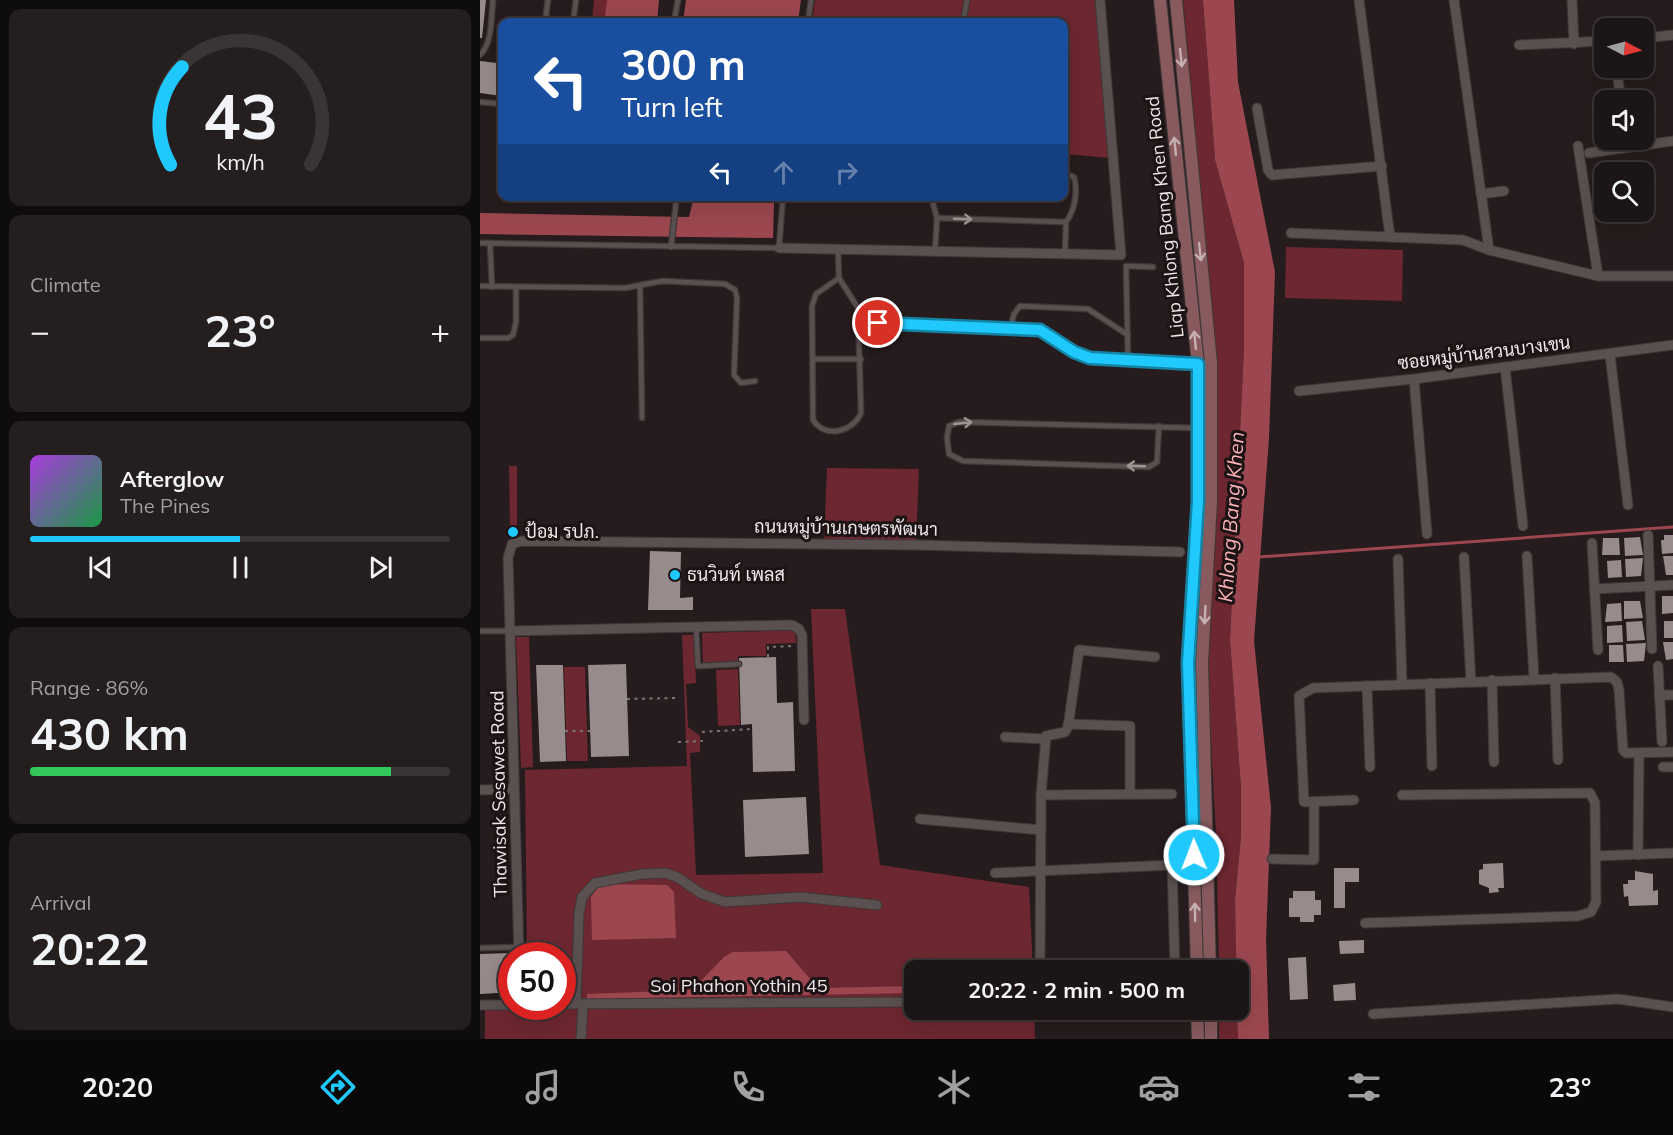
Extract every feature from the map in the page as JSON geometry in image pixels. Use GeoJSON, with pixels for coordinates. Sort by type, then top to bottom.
{"type":"FeatureCollection","features":[{"type":"Feature","properties":{"kind":"main road","name":"Liap Khlong Bang Khen Road"},"geometry":{"type":"LineString","coordinates":[[1160,0],[1198,364],[1198,501],[1188,663],[1197,960]]}},
{"type":"Feature","properties":{"kind":"main road","name":"Liap Khlong Bang Khen Road"},"geometry":{"type":"LineString","coordinates":[[1176,0],[1211,363],[1211,501],[1202,663],[1210,960]]}},
{"type":"Feature","properties":{"kind":"main road"},"geometry":{"type":"LineString","coordinates":[[1198,428],[1212,428]]}},
{"type":"Feature","properties":{"kind":"main road"},"geometry":{"type":"LineString","coordinates":[[1197,1020],[1198,1039]]}},
{"type":"Feature","properties":{"kind":"main road"},"geometry":{"type":"LineString","coordinates":[[1211,1020],[1212,1039]]}},
{"type":"Feature","properties":{"kind":"street"},"geometry":{"type":"LineString","coordinates":[[779,248],[1121,255],[1100,0]]}},
{"type":"Feature","properties":{"kind":"street"},"geometry":{"type":"LineString","coordinates":[[1359,0],[1390,237]]}},
{"type":"Feature","properties":{"kind":"street"},"geometry":{"type":"LineString","coordinates":[[1454,0],[1489,250]]}},
{"type":"Feature","properties":{"kind":"street"},"geometry":{"type":"LineString","coordinates":[[1572,0],[1574,44]]}},
{"type":"Feature","properties":{"kind":"street"},"geometry":{"type":"LineString","coordinates":[[1654,37],[1673,35]]}},
{"type":"Feature","properties":{"kind":"street"},"geometry":{"type":"LineString","coordinates":[[1519,45],[1594,42]]}},
{"type":"Feature","properties":{"kind":"street"},"geometry":{"type":"LineString","coordinates":[[1257,108],[1268,170],[1272,175],[1382,166]]}},
{"type":"Feature","properties":{"kind":"street"},"geometry":{"type":"LineString","coordinates":[[1589,153],[1673,141]]}},
{"type":"Feature","properties":{"kind":"street"},"geometry":{"type":"LineString","coordinates":[[1578,146],[1598,276]]}},
{"type":"Feature","properties":{"kind":"street"},"geometry":{"type":"LineString","coordinates":[[1481,195],[1504,191]]}},
{"type":"Feature","properties":{"kind":"street"},"geometry":{"type":"LineString","coordinates":[[1291,233],[1463,240],[1489,250],[1598,276],[1673,276]]}},
{"type":"Feature","properties":{"kind":"street","name":"ซอยหมู่บ้านสวนบางเขน"},"geometry":{"type":"LineString","coordinates":[[1299,391],[1610,355],[1673,345]]}},
{"type":"Feature","properties":{"kind":"street"},"geometry":{"type":"LineString","coordinates":[[1610,355],[1628,506]]}},
{"type":"Feature","properties":{"kind":"street"},"geometry":{"type":"LineString","coordinates":[[1505,367],[1523,526]]}},
{"type":"Feature","properties":{"kind":"street"},"geometry":{"type":"LineString","coordinates":[[1414,379],[1427,534]]}},
{"type":"Feature","properties":{"kind":"street"},"geometry":{"type":"LineString","coordinates":[[1648,535],[1652,649]]}},
{"type":"Feature","properties":{"kind":"street","name":"ถนนหมู่บ้านเกษตรพัฒนา"},"geometry":{"type":"LineString","coordinates":[[512,544],[534,541],[893,545],[1180,552]]}},
{"type":"Feature","properties":{"kind":"street"},"geometry":{"type":"LineString","coordinates":[[1592,543],[1598,650]]}},
{"type":"Feature","properties":{"kind":"street","name":"Thawisak Sesawet Road"},"geometry":{"type":"LineString","coordinates":[[512,544],[507,558],[519,942]]}},
{"type":"Feature","properties":{"kind":"street"},"geometry":{"type":"LineString","coordinates":[[1527,556],[1534,678]]}},
{"type":"Feature","properties":{"kind":"street"},"geometry":{"type":"LineString","coordinates":[[1464,558],[1471,682]]}},
{"type":"Feature","properties":{"kind":"street"},"geometry":{"type":"LineString","coordinates":[[1398,560],[1401,684]]}},
{"type":"Feature","properties":{"kind":"street"},"geometry":{"type":"LineString","coordinates":[[1594,589],[1673,585]]}},
{"type":"Feature","properties":{"kind":"street"},"geometry":{"type":"LineString","coordinates":[[511,631],[792,625],[801,633],[804,720]]}},
{"type":"Feature","properties":{"kind":"street"},"geometry":{"type":"LineString","coordinates":[[1040,960],[1041,795],[1045,739],[1048,734],[1065,732],[1079,650],[1155,657]]}},
{"type":"Feature","properties":{"kind":"street"},"geometry":{"type":"LineString","coordinates":[[1658,666],[1662,742]]}},
{"type":"Feature","properties":{"kind":"street"},"geometry":{"type":"LineString","coordinates":[[1354,800],[1304,802],[1299,696],[1313,688],[1604,676],[1617,682],[1623,750],[1626,753],[1673,752]]}},
{"type":"Feature","properties":{"kind":"street"},"geometry":{"type":"LineString","coordinates":[[1555,678],[1558,760]]}},
{"type":"Feature","properties":{"kind":"street"},"geometry":{"type":"LineString","coordinates":[[1492,680],[1494,762]]}},
{"type":"Feature","properties":{"kind":"street"},"geometry":{"type":"LineString","coordinates":[[1430,683],[1432,766]]}},
{"type":"Feature","properties":{"kind":"street"},"geometry":{"type":"LineString","coordinates":[[1367,686],[1370,767]]}},
{"type":"Feature","properties":{"kind":"street"},"geometry":{"type":"LineString","coordinates":[[1659,695],[1673,695]]}},
{"type":"Feature","properties":{"kind":"street"},"geometry":{"type":"LineString","coordinates":[[1068,724],[1130,726],[1131,794]]}},
{"type":"Feature","properties":{"kind":"street"},"geometry":{"type":"LineString","coordinates":[[1005,737],[1045,739]]}},
{"type":"Feature","properties":{"kind":"street"},"geometry":{"type":"LineString","coordinates":[[1638,855],[1639,753]]}},
{"type":"Feature","properties":{"kind":"street"},"geometry":{"type":"LineString","coordinates":[[480,790],[509,789]]}},
{"type":"Feature","properties":{"kind":"street"},"geometry":{"type":"LineString","coordinates":[[1365,923],[1585,915],[1591,912],[1596,902],[1595,803],[1590,793],[1402,795]]}},
{"type":"Feature","properties":{"kind":"street"},"geometry":{"type":"LineString","coordinates":[[1041,795],[1172,794]]}},
{"type":"Feature","properties":{"kind":"street"},"geometry":{"type":"LineString","coordinates":[[1272,859],[1314,860],[1314,802]]}},
{"type":"Feature","properties":{"kind":"street"},"geometry":{"type":"LineString","coordinates":[[920,819],[1041,830]]}},
{"type":"Feature","properties":{"kind":"street"},"geometry":{"type":"LineString","coordinates":[[1596,856],[1673,853]]}},
{"type":"Feature","properties":{"kind":"street"},"geometry":{"type":"LineString","coordinates":[[995,873],[1172,865],[1175,960]]}},
{"type":"Feature","properties":{"kind":"street"},"geometry":{"type":"LineString","coordinates":[[581,1039],[579,913],[582,897],[596,883],[642,874],[665,873],[677,877],[702,894],[725,902],[800,897],[877,905]]}},
{"type":"Feature","properties":{"kind":"street"},"geometry":{"type":"LineString","coordinates":[[1373,1014],[1618,999],[1673,1007]]}},
{"type":"Feature","properties":{"kind":"street","name":"Soi Phahon Yothin 45"},"geometry":{"type":"LineString","coordinates":[[579,1004],[904,1002]]}},
{"type":"Feature","properties":{"kind":"street"},"geometry":{"type":"LineString","coordinates":[[480,1005],[498,1005]]}},
{"type":"Feature","properties":{"kind":"lane"},"geometry":{"type":"LineString","coordinates":[[480,55],[486,50],[493,0]]}},
{"type":"Feature","properties":{"kind":"lane"},"geometry":{"type":"LineString","coordinates":[[548,0],[548,18]]}},
{"type":"Feature","properties":{"kind":"lane"},"geometry":{"type":"LineString","coordinates":[[574,18],[576,0]]}},
{"type":"Feature","properties":{"kind":"lane"},"geometry":{"type":"LineString","coordinates":[[675,18],[678,0]]}},
{"type":"Feature","properties":{"kind":"lane"},"geometry":{"type":"LineString","coordinates":[[809,18],[811,0]]}},
{"type":"Feature","properties":{"kind":"lane"},"geometry":{"type":"LineString","coordinates":[[964,18],[967,0]]}},
{"type":"Feature","properties":{"kind":"lane"},"geometry":{"type":"LineString","coordinates":[[480,102],[498,104]]}},
{"type":"Feature","properties":{"kind":"lane"},"geometry":{"type":"LineString","coordinates":[[1065,253],[1066,222],[1072,214],[1077,186],[1074,177],[1068,174]]}},
{"type":"Feature","properties":{"kind":"lane"},"geometry":{"type":"LineString","coordinates":[[480,243],[779,248],[783,201]]}},
{"type":"Feature","properties":{"kind":"lane"},"geometry":{"type":"LineString","coordinates":[[932,201],[937,218],[935,251]]}},
{"type":"Feature","properties":{"kind":"lane"},"geometry":{"type":"LineString","coordinates":[[671,247],[676,203]]}},
{"type":"Feature","properties":{"kind":"lane"},"geometry":{"type":"LineString","coordinates":[[937,218],[1066,222]]}},
{"type":"Feature","properties":{"kind":"lane"},"geometry":{"type":"LineString","coordinates":[[490,243],[492,287]]}},
{"type":"Feature","properties":{"kind":"lane"},"geometry":{"type":"LineString","coordinates":[[838,249],[839,278],[858,308],[861,413],[857,423],[849,429],[825,431],[818,428],[813,420],[812,306],[816,294],[839,278]]}},
{"type":"Feature","properties":{"kind":"lane"},"geometry":{"type":"LineString","coordinates":[[1128,359],[1126,266],[1153,267]]}},
{"type":"Feature","properties":{"kind":"lane"},"geometry":{"type":"LineString","coordinates":[[480,286],[625,288],[662,281],[731,286],[737,298],[734,375],[741,382],[755,381]]}},
{"type":"Feature","properties":{"kind":"lane"},"geometry":{"type":"LineString","coordinates":[[640,285],[642,418]]}},
{"type":"Feature","properties":{"kind":"lane"},"geometry":{"type":"LineString","coordinates":[[480,338],[508,338],[513,335],[516,322],[516,287]]}},
{"type":"Feature","properties":{"kind":"lane"},"geometry":{"type":"LineString","coordinates":[[1010,329],[1014,314],[1020,306],[1074,307],[1088,309],[1128,335]]}},
{"type":"Feature","properties":{"kind":"lane"},"geometry":{"type":"LineString","coordinates":[[859,322],[1040,330],[1074,352],[1090,358],[1198,364]]}},
{"type":"Feature","properties":{"kind":"lane"},"geometry":{"type":"LineString","coordinates":[[813,359],[861,360]]}},
{"type":"Feature","properties":{"kind":"lane"},"geometry":{"type":"LineString","coordinates":[[1159,426],[1159,455],[1157,462],[1149,467],[963,461],[949,454],[947,438],[949,426],[959,422],[1159,426],[1198,428]]}},
{"type":"Feature","properties":{"kind":"lane"},"geometry":{"type":"LineString","coordinates":[[696,627],[698,666],[739,664]]}},
{"type":"Feature","properties":{"kind":"lane"},"geometry":{"type":"LineString","coordinates":[[480,632],[511,631]]}},
{"type":"Feature","properties":{"kind":"lane"},"geometry":{"type":"LineString","coordinates":[[480,948],[498,949]]}},
{"type":"Feature","properties":{"kind":"path"},"geometry":{"type":"LineString","coordinates":[[768,657],[768,647],[802,645]]}},
{"type":"Feature","properties":{"kind":"path"},"geometry":{"type":"LineString","coordinates":[[627,699],[676,698]]}},
{"type":"Feature","properties":{"kind":"path"},"geometry":{"type":"LineString","coordinates":[[702,732],[752,729]]}},
{"type":"Feature","properties":{"kind":"path"},"geometry":{"type":"LineString","coordinates":[[565,731],[590,731]]}},
{"type":"Feature","properties":{"kind":"path"},"geometry":{"type":"LineString","coordinates":[[678,742],[703,741]]}},
{"type":"Feature","properties":{"kind":"shaded area"},"geometry":{"type":"Polygon","coordinates":[[[594,0],[607,0],[606,16],[623,18],[592,18],[594,0]]]}},
{"type":"Feature","properties":{"kind":"shaded area"},"geometry":{"type":"Polygon","coordinates":[[[607,0],[659,0],[657,18],[605,16],[607,0]]]}},
{"type":"Feature","properties":{"kind":"shaded area"},"geometry":{"type":"Polygon","coordinates":[[[686,0],[801,0],[799,18],[684,18],[686,0]]]}},
{"type":"Feature","properties":{"kind":"shaded area"},"geometry":{"type":"Polygon","coordinates":[[[815,0],[1100,0],[1112,158],[1068,154],[1068,18],[813,18],[815,0]]]}},
{"type":"Feature","properties":{"kind":"shaded area"},"geometry":{"type":"Polygon","coordinates":[[[1183,0],[1203,0],[1215,160],[1244,263],[1244,348],[1230,640],[1241,787],[1241,836],[1235,900],[1237,960],[1219,960],[1216,835],[1207,666],[1218,446],[1217,363],[1183,0]]]}},
{"type":"Feature","properties":{"kind":"shaded area"},"geometry":{"type":"Polygon","coordinates":[[[1203,0],[1234,0],[1238,82],[1275,272],[1269,438],[1254,641],[1271,808],[1266,939],[1269,1039],[1238,1039],[1238,1020],[1249,1020],[1249,960],[1236,960],[1235,900],[1241,836],[1241,787],[1230,640],[1244,348],[1244,263],[1215,160],[1203,0]]]}},
{"type":"Feature","properties":{"kind":"shaded area"},"geometry":{"type":"Polygon","coordinates":[[[693,201],[774,203],[773,238],[480,234],[480,213],[689,217],[693,201]]]}},
{"type":"Feature","properties":{"kind":"shaded area"},"geometry":{"type":"Polygon","coordinates":[[[1286,247],[1403,250],[1402,301],[1285,298],[1286,247]]]}},
{"type":"Feature","properties":{"kind":"shaded area"},"geometry":{"type":"Polygon","coordinates":[[[509,466],[517,466],[517,529],[510,528],[509,466]]]}},
{"type":"Feature","properties":{"kind":"shaded area"},"geometry":{"type":"Polygon","coordinates":[[[827,468],[919,469],[916,545],[824,542],[827,468]]]}},
{"type":"Feature","properties":{"kind":"shaded area"},"geometry":{"type":"Polygon","coordinates":[[[811,609],[845,609],[880,865],[1029,887],[1033,960],[904,960],[904,1020],[1034,1020],[1035,1039],[485,1039],[485,1009],[498,1008],[498,1020],[576,1020],[576,942],[527,942],[525,770],[687,766],[682,635],[694,635],[696,683],[686,684],[688,727],[700,736],[700,752],[690,753],[696,875],[823,873],[811,609]]]}},
{"type":"Feature","properties":{"kind":"shaded area"},"geometry":{"type":"Polygon","coordinates":[[[795,630],[796,643],[766,644],[766,656],[738,656],[738,662],[703,664],[702,633],[795,630]]]}},
{"type":"Feature","properties":{"kind":"shaded area"},"geometry":{"type":"Polygon","coordinates":[[[516,637],[529,637],[533,767],[521,768],[516,637]]]}},
{"type":"Feature","properties":{"kind":"shaded area"},"geometry":{"type":"Polygon","coordinates":[[[564,667],[585,667],[588,761],[567,761],[564,667]]]}},
{"type":"Feature","properties":{"kind":"shaded area"},"geometry":{"type":"Polygon","coordinates":[[[738,669],[740,725],[718,726],[716,670],[738,669]]]}},
{"type":"Feature","properties":{"kind":"shaded area"},"geometry":{"type":"Polygon","coordinates":[[[600,884],[667,885],[674,892],[676,938],[592,940],[591,897],[600,884]]]}},
{"type":"Feature","properties":{"kind":"shaded area"},"geometry":{"type":"Polygon","coordinates":[[[786,951],[818,988],[904,986],[904,993],[587,999],[587,994],[692,990],[724,957],[733,952],[786,951]]]}},
{"type":"Feature","properties":{"kind":"shaded area"},"geometry":{"type":"Polygon","coordinates":[[[1219,1020],[1238,1020],[1238,1039],[1219,1039],[1219,1020]]]}},
{"type":"Feature","properties":{"kind":"building"},"geometry":{"type":"Polygon","coordinates":[[[480,0],[486,0],[482,38],[480,38],[480,0]]]}},
{"type":"Feature","properties":{"kind":"building"},"geometry":{"type":"Polygon","coordinates":[[[498,52],[498,95],[480,93],[480,61],[497,63],[498,52]]]}},
{"type":"Feature","properties":{"kind":"building"},"geometry":{"type":"Polygon","coordinates":[[[1664,535],[1673,535],[1673,553],[1662,554],[1661,540],[1664,540],[1664,535]]]}},
{"type":"Feature","properties":{"kind":"building"},"geometry":{"type":"Polygon","coordinates":[[[1640,537],[1643,555],[1625,556],[1624,538],[1640,537]]]}},
{"type":"Feature","properties":{"kind":"building"},"geometry":{"type":"Polygon","coordinates":[[[1603,538],[1619,538],[1620,555],[1602,555],[1603,538]]]}},
{"type":"Feature","properties":{"kind":"building"},"geometry":{"type":"Polygon","coordinates":[[[650,551],[681,552],[680,598],[693,597],[693,610],[648,610],[650,551]]]}},
{"type":"Feature","properties":{"kind":"building"},"geometry":{"type":"Polygon","coordinates":[[[1663,556],[1673,556],[1673,575],[1666,575],[1663,556]]]}},
{"type":"Feature","properties":{"kind":"building"},"geometry":{"type":"Polygon","coordinates":[[[1643,558],[1641,576],[1626,577],[1625,559],[1643,558]]]}},
{"type":"Feature","properties":{"kind":"building"},"geometry":{"type":"Polygon","coordinates":[[[1621,560],[1622,577],[1608,578],[1607,561],[1621,560]]]}},
{"type":"Feature","properties":{"kind":"building"},"geometry":{"type":"Polygon","coordinates":[[[1662,596],[1673,596],[1673,613],[1662,614],[1662,596]]]}},
{"type":"Feature","properties":{"kind":"building"},"geometry":{"type":"Polygon","coordinates":[[[1624,601],[1640,601],[1643,618],[1624,619],[1624,601]]]}},
{"type":"Feature","properties":{"kind":"building"},"geometry":{"type":"Polygon","coordinates":[[[1621,603],[1622,621],[1605,622],[1607,604],[1621,603]]]}},
{"type":"Feature","properties":{"kind":"building"},"geometry":{"type":"Polygon","coordinates":[[[1642,621],[1645,640],[1627,641],[1626,622],[1642,621]]]}},
{"type":"Feature","properties":{"kind":"building"},"geometry":{"type":"Polygon","coordinates":[[[1664,621],[1673,621],[1673,638],[1664,638],[1664,621]]]}},
{"type":"Feature","properties":{"kind":"building"},"geometry":{"type":"Polygon","coordinates":[[[1622,625],[1623,642],[1607,643],[1607,626],[1622,625]]]}},
{"type":"Feature","properties":{"kind":"building"},"geometry":{"type":"Polygon","coordinates":[[[1663,642],[1673,642],[1673,659],[1666,660],[1663,642]]]}},
{"type":"Feature","properties":{"kind":"building"},"geometry":{"type":"Polygon","coordinates":[[[1646,643],[1644,661],[1627,662],[1626,644],[1646,643]]]}},
{"type":"Feature","properties":{"kind":"building"},"geometry":{"type":"Polygon","coordinates":[[[1609,645],[1623,645],[1624,662],[1609,662],[1609,645]]]}},
{"type":"Feature","properties":{"kind":"building"},"geometry":{"type":"Polygon","coordinates":[[[776,657],[777,703],[793,702],[795,771],[753,772],[752,724],[741,725],[739,658],[776,657]]]}},
{"type":"Feature","properties":{"kind":"building"},"geometry":{"type":"Polygon","coordinates":[[[626,664],[629,756],[591,757],[588,665],[626,664]]]}},
{"type":"Feature","properties":{"kind":"building"},"geometry":{"type":"Polygon","coordinates":[[[536,665],[563,665],[566,761],[540,762],[536,665]]]}},
{"type":"Feature","properties":{"kind":"building"},"geometry":{"type":"Polygon","coordinates":[[[806,797],[809,854],[745,857],[743,800],[806,797]]]}},
{"type":"Feature","properties":{"kind":"building"},"geometry":{"type":"Polygon","coordinates":[[[1503,863],[1504,888],[1498,888],[1499,892],[1489,893],[1489,888],[1479,884],[1479,870],[1483,869],[1483,864],[1503,863]]]}},
{"type":"Feature","properties":{"kind":"building"},"geometry":{"type":"Polygon","coordinates":[[[1334,868],[1359,868],[1359,882],[1345,882],[1345,908],[1334,908],[1334,868]]]}},
{"type":"Feature","properties":{"kind":"building"},"geometry":{"type":"Polygon","coordinates":[[[1635,871],[1653,874],[1653,891],[1658,890],[1658,905],[1629,906],[1628,896],[1624,897],[1623,884],[1628,884],[1628,880],[1635,880],[1635,871]]]}},
{"type":"Feature","properties":{"kind":"building"},"geometry":{"type":"Polygon","coordinates":[[[1293,891],[1315,891],[1315,900],[1321,900],[1321,915],[1314,915],[1314,922],[1300,922],[1300,917],[1289,917],[1289,898],[1293,898],[1293,891]]]}},
{"type":"Feature","properties":{"kind":"building"},"geometry":{"type":"Polygon","coordinates":[[[1364,940],[1364,953],[1340,954],[1339,941],[1364,940]]]}},
{"type":"Feature","properties":{"kind":"building"},"geometry":{"type":"Polygon","coordinates":[[[498,953],[498,993],[480,994],[480,954],[498,953]]]}},
{"type":"Feature","properties":{"kind":"building"},"geometry":{"type":"Polygon","coordinates":[[[1306,957],[1308,999],[1290,1000],[1288,958],[1306,957]]]}},
{"type":"Feature","properties":{"kind":"building"},"geometry":{"type":"Polygon","coordinates":[[[1355,983],[1356,1000],[1334,1001],[1333,985],[1355,983]]]}},
{"type":"Feature","properties":{"kind":"waterway"},"geometry":{"type":"LineString","coordinates":[[1259,557],[1673,527]]}},
{"type":"Feature","properties":{"kind":"place","name":"ป้อม รปภ."},"geometry":{"type":"Point","coordinates":[513,532]}},
{"type":"Feature","properties":{"kind":"place","name":"ธนวินท์ เพลส"},"geometry":{"type":"Point","coordinates":[675,575]}},
{"type":"Feature","properties":{"kind":"route"},"geometry":{"type":"LineString","coordinates":[[878,323],[1040,330],[1074,352],[1090,358],[1198,364],[1198,501],[1188,663],[1194,855]]}},
{"type":"Feature","properties":{"kind":"water label","name":"Khlong Bang Khen"},"geometry":{"type":"Point","coordinates":[1231,517]}}]}
